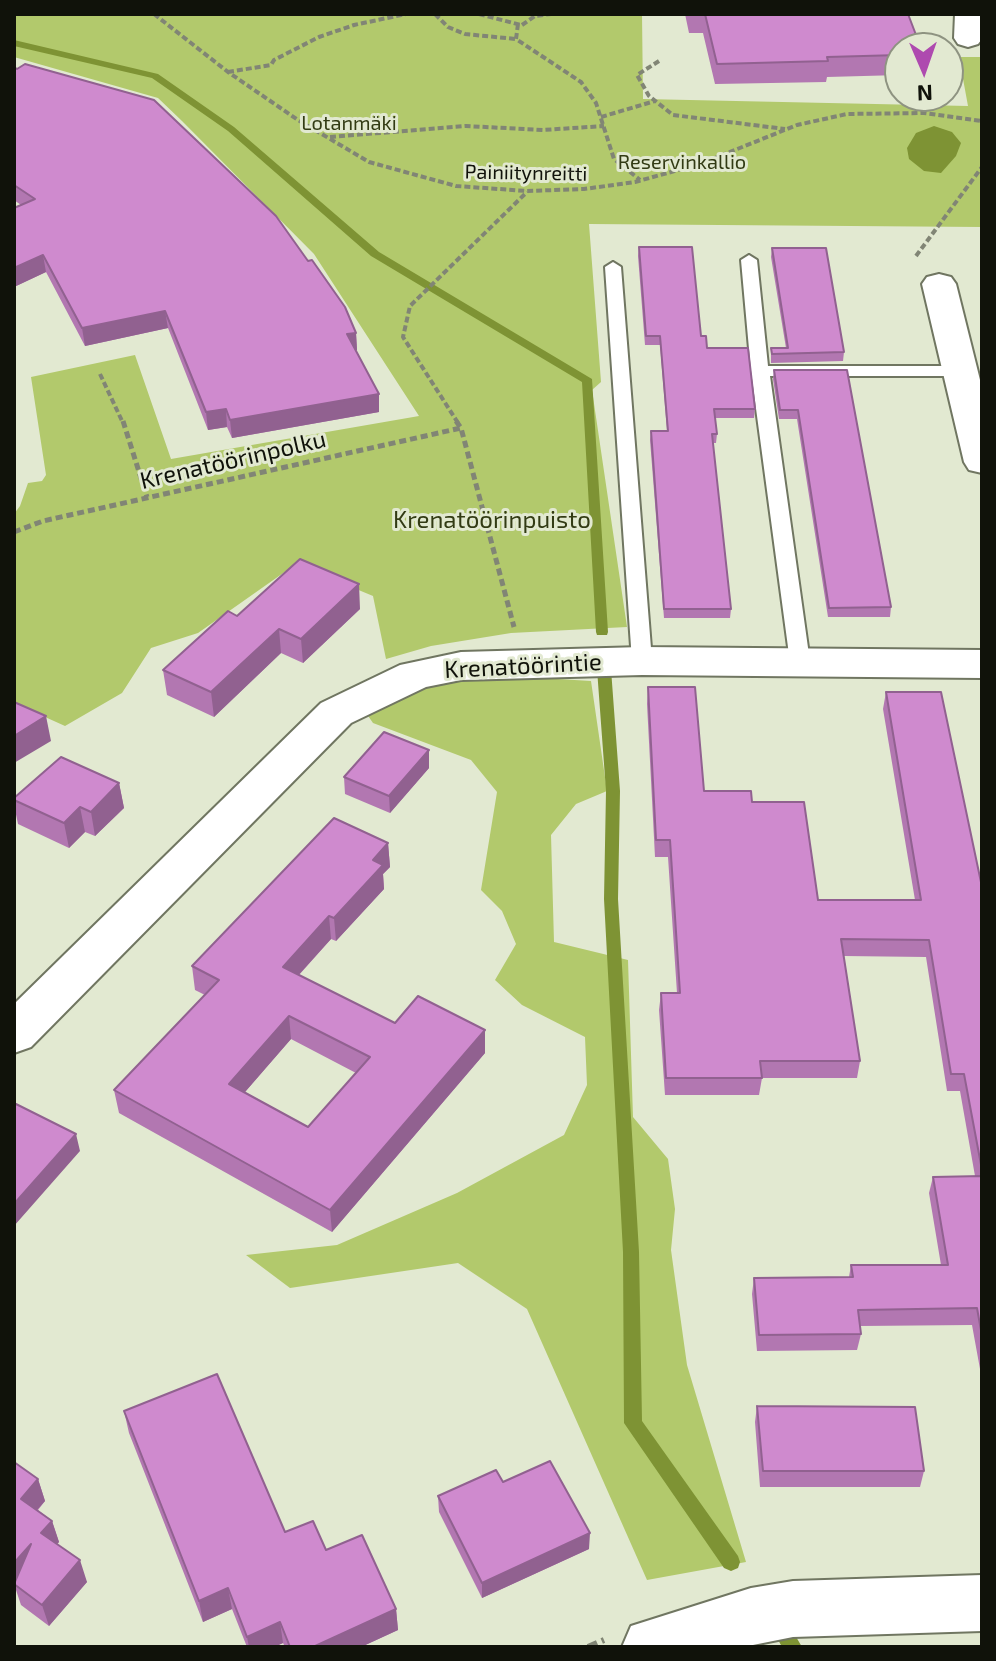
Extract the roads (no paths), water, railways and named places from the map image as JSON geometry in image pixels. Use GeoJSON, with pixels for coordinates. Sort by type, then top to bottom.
{"type":"FeatureCollection","features":[{"type":"Feature","properties":{"kind":"street"},"geometry":{"type":"LineString","coordinates":[[939,284],[982,462]]}},
{"type":"Feature","properties":{"kind":"street","name":"Krenatöörintie"},"geometry":{"type":"LineString","coordinates":[[14,1034],[336,713],[415,675],[461,666],[524,663],[982,664]]}},
{"type":"Feature","properties":{"kind":"street"},"geometry":{"type":"LineString","coordinates":[[652,1647],[751,1616],[793,1609],[982,1603]]}},
{"type":"Feature","properties":{"kind":"lane"},"geometry":{"type":"LineString","coordinates":[[749,260],[760,371],[800,662]]}},
{"type":"Feature","properties":{"kind":"lane"},"geometry":{"type":"LineString","coordinates":[[613,267],[642,661]]}},
{"type":"Feature","properties":{"kind":"lane"},"geometry":{"type":"LineString","coordinates":[[760,371],[960,371]]}},
{"type":"Feature","properties":{"kind":"waterway"},"geometry":{"type":"LineString","coordinates":[[14,43],[155,76],[231,129],[375,254],[588,381],[602,632]]}},
{"type":"Feature","properties":{"kind":"waterway"},"geometry":{"type":"LineString","coordinates":[[604,669],[613,791],[611,899],[631,1252],[633,1423],[731,1562]]}},
{"type":"Feature","properties":{"kind":"waterway"},"geometry":{"type":"LineString","coordinates":[[785,1636],[793,1647]]}},
{"type":"Feature","properties":{"kind":"park label","name":"Lotanmäki"},"geometry":{"type":"Point","coordinates":[349,123]}},
{"type":"Feature","properties":{"kind":"park label","name":"Reservinkallio"},"geometry":{"type":"Point","coordinates":[682,162]}},
{"type":"Feature","properties":{"kind":"park label","name":"Krenatöörinpuisto"},"geometry":{"type":"Point","coordinates":[492,520]}}]}
